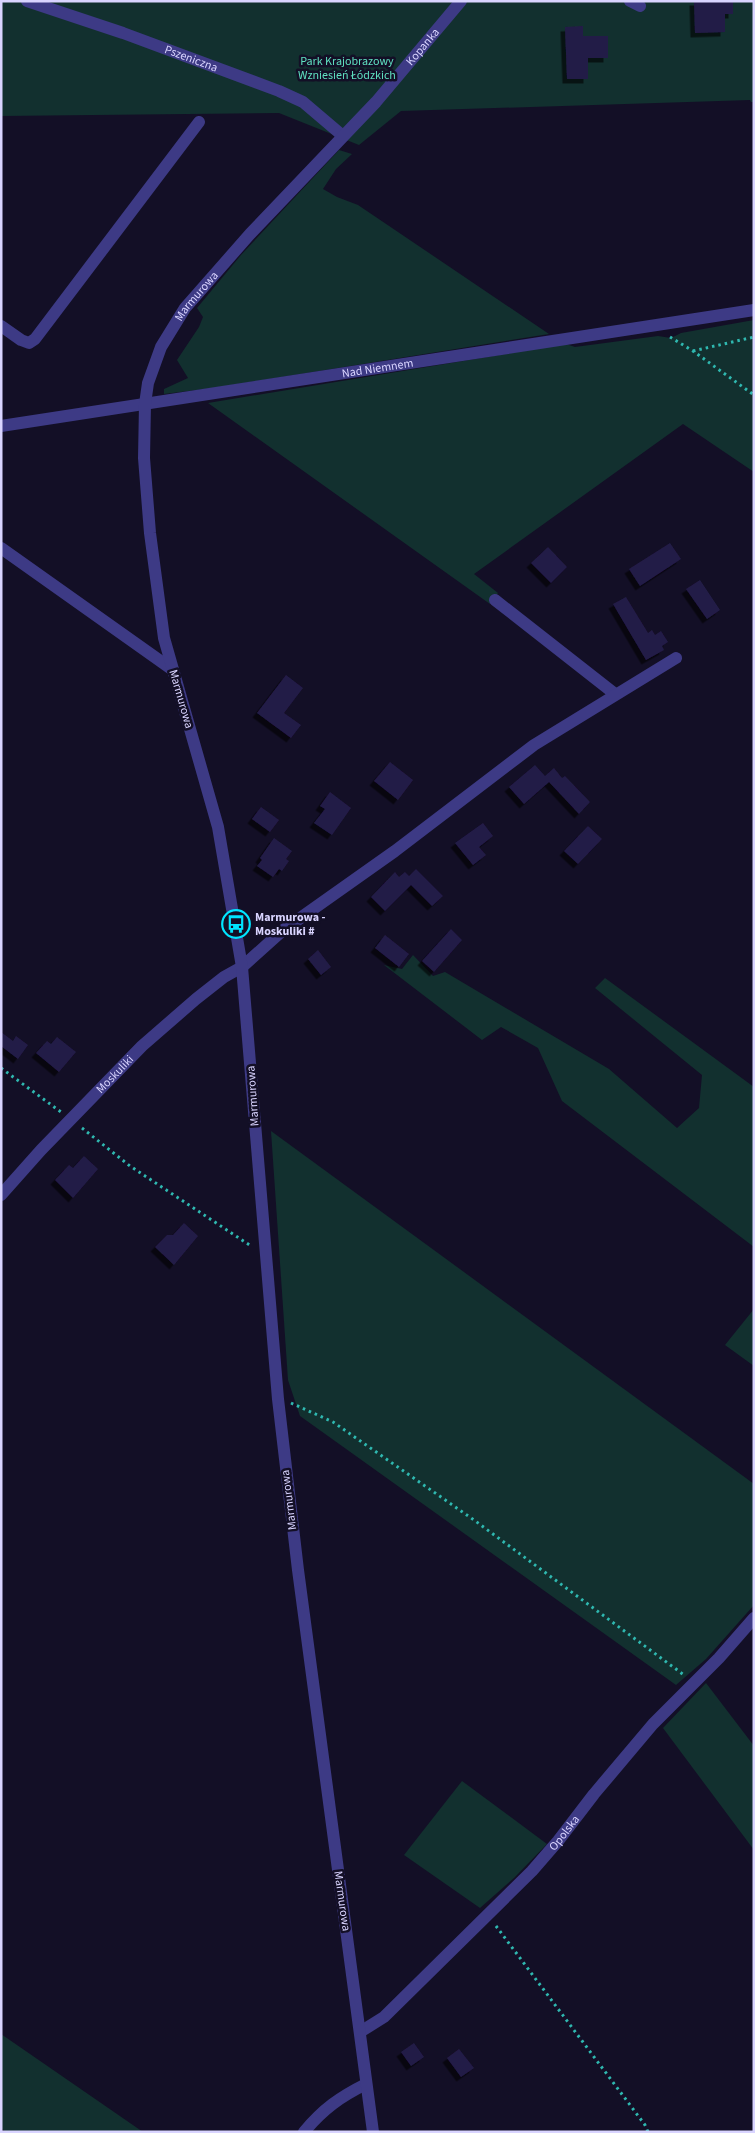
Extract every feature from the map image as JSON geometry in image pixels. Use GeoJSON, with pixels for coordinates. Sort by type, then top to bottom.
{"type":"FeatureCollection","features":[{"type":"Feature","properties":{"kind":"street","name":"Pszeniczna"},"geometry":{"type":"LineString","coordinates":[[27,1],[124,32],[279,91],[303,102],[344,136]]}},
{"type":"Feature","properties":{"kind":"street","name":"Kopanka"},"geometry":{"type":"LineString","coordinates":[[344,136],[462,1]]}},
{"type":"Feature","properties":{"kind":"street"},"geometry":{"type":"LineString","coordinates":[[1,326],[21,340],[29,343],[35,339],[199,122]]}},
{"type":"Feature","properties":{"kind":"street","name":"Marmurowa"},"geometry":{"type":"LineString","coordinates":[[344,136],[250,234],[185,308],[161,347],[148,382],[145,404],[144,458],[150,533],[164,638],[218,827],[242,967],[278,1399],[300,1590],[373,2132]]}},
{"type":"Feature","properties":{"kind":"street","name":"Nad Niemnem"},"geometry":{"type":"LineString","coordinates":[[1,426],[754,310]]}},
{"type":"Feature","properties":{"kind":"street"},"geometry":{"type":"LineString","coordinates":[[1,548],[173,670]]}},
{"type":"Feature","properties":{"kind":"street"},"geometry":{"type":"LineString","coordinates":[[495,600],[615,694]]}},
{"type":"Feature","properties":{"kind":"street","name":"Moskuliki"},"geometry":{"type":"LineString","coordinates":[[1,1195],[41,1150],[142,1046],[196,999],[224,977],[242,967],[282,931],[395,851],[526,751],[615,694],[676,658]]}},
{"type":"Feature","properties":{"kind":"street","name":"Opolska"},"geometry":{"type":"LineString","coordinates":[[360,2032],[384,2017],[532,1871],[653,1724],[720,1658],[754,1618]]}},
{"type":"Feature","properties":{"kind":"street"},"geometry":{"type":"LineString","coordinates":[[304,2132],[316,2117],[340,2097],[366,2084]]}},
{"type":"Feature","properties":{"kind":"path"},"geometry":{"type":"LineString","coordinates":[[662,336],[671,338],[693,351],[754,395]]}},
{"type":"Feature","properties":{"kind":"path"},"geometry":{"type":"LineString","coordinates":[[693,351],[754,337]]}},
{"type":"Feature","properties":{"kind":"path"},"geometry":{"type":"LineString","coordinates":[[1,1068],[72,1120],[130,1166],[265,1255]]}},
{"type":"Feature","properties":{"kind":"path"},"geometry":{"type":"LineString","coordinates":[[278,1399],[333,1422],[474,1520],[694,1683]]}},
{"type":"Feature","properties":{"kind":"path"},"geometry":{"type":"LineString","coordinates":[[488,1915],[645,2125],[648,2132]]}},
{"type":"Feature","properties":{"kind":"green space","name":"Park Krajobrazowy Wzniesień Łódzkich"},"geometry":{"type":"Polygon","coordinates":[[[1,1],[754,1],[754,102],[750,100],[401,111],[359,145],[279,113],[1,116],[1,1]]]}},
{"type":"Feature","properties":{"kind":"green space"},"geometry":{"type":"Polygon","coordinates":[[[339,150],[352,154],[336,169],[323,189],[358,205],[549,334],[213,388],[164,394],[164,389],[188,378],[177,360],[199,327],[203,317],[197,308],[241,255],[339,150]]]}},
{"type":"Feature","properties":{"kind":"green space"},"geometry":{"type":"Polygon","coordinates":[[[754,320],[754,472],[683,424],[474,574],[498,593],[490,604],[208,403],[566,344],[575,347],[658,336],[671,338],[681,333],[754,320]]]}},
{"type":"Feature","properties":{"kind":"green space"},"geometry":{"type":"Polygon","coordinates":[[[413,955],[433,976],[445,972],[609,1069],[677,1128],[699,1108],[702,1075],[595,988],[605,978],[754,1087],[754,1247],[562,1101],[538,1048],[501,1027],[482,1040],[384,965],[402,969],[413,955]]]}},
{"type":"Feature","properties":{"kind":"green space"},"geometry":{"type":"Polygon","coordinates":[[[271,1131],[754,1484],[754,1605],[706,1659],[676,1685],[300,1416],[288,1380],[271,1131]]]}},
{"type":"Feature","properties":{"kind":"green space"},"geometry":{"type":"Polygon","coordinates":[[[754,1309],[754,1366],[725,1345],[754,1309]]]}},
{"type":"Feature","properties":{"kind":"green space"},"geometry":{"type":"Polygon","coordinates":[[[706,1683],[754,1746],[754,1850],[663,1728],[706,1683]]]}},
{"type":"Feature","properties":{"kind":"green space"},"geometry":{"type":"Polygon","coordinates":[[[462,1781],[547,1844],[514,1878],[480,1908],[404,1855],[462,1781]]]}},
{"type":"Feature","properties":{"kind":"green space"},"geometry":{"type":"Polygon","coordinates":[[[1,2034],[143,2132],[6,2132],[1,2128],[1,2034]]]}},
{"type":"Feature","properties":{"kind":"building"},"geometry":{"type":"Polygon","coordinates":[[[694,1],[733,1],[733,14],[725,14],[725,32],[695,33],[694,1]]]}},
{"type":"Feature","properties":{"kind":"building"},"geometry":{"type":"Polygon","coordinates":[[[583,26],[583,36],[608,36],[608,58],[588,58],[588,79],[567,79],[565,27],[583,26]]]}},
{"type":"Feature","properties":{"kind":"building"},"geometry":{"type":"Polygon","coordinates":[[[670,543],[681,559],[640,586],[629,569],[670,543]]]}},
{"type":"Feature","properties":{"kind":"building"},"geometry":{"type":"Polygon","coordinates":[[[548,547],[567,567],[551,583],[531,563],[548,547]]]}},
{"type":"Feature","properties":{"kind":"building"},"geometry":{"type":"Polygon","coordinates":[[[700,580],[720,610],[707,619],[686,589],[700,580]]]}},
{"type":"Feature","properties":{"kind":"building"},"geometry":{"type":"Polygon","coordinates":[[[626,597],[648,633],[652,630],[655,635],[661,631],[668,642],[662,646],[664,650],[646,660],[613,604],[626,597]]]}},
{"type":"Feature","properties":{"kind":"building"},"geometry":{"type":"Polygon","coordinates":[[[286,675],[303,688],[284,713],[301,725],[291,738],[257,713],[286,675]]]}},
{"type":"Feature","properties":{"kind":"building"},"geometry":{"type":"Polygon","coordinates":[[[390,762],[413,780],[398,800],[374,781],[390,762]]]}},
{"type":"Feature","properties":{"kind":"building"},"geometry":{"type":"Polygon","coordinates":[[[535,765],[545,776],[554,768],[562,778],[565,776],[590,802],[579,814],[549,782],[524,804],[509,787],[535,765]]]}},
{"type":"Feature","properties":{"kind":"building"},"geometry":{"type":"Polygon","coordinates":[[[330,792],[351,808],[332,835],[314,823],[325,809],[320,806],[330,792]]]}},
{"type":"Feature","properties":{"kind":"building"},"geometry":{"type":"Polygon","coordinates":[[[261,807],[279,820],[270,832],[252,819],[261,807]]]}},
{"type":"Feature","properties":{"kind":"building"},"geometry":{"type":"Polygon","coordinates":[[[483,823],[493,836],[479,847],[486,855],[473,865],[455,843],[483,823]]]}},
{"type":"Feature","properties":{"kind":"building"},"geometry":{"type":"Polygon","coordinates":[[[588,826],[602,839],[578,864],[564,851],[588,826]]]}},
{"type":"Feature","properties":{"kind":"building"},"geometry":{"type":"Polygon","coordinates":[[[274,838],[292,851],[286,859],[289,861],[282,871],[279,869],[273,877],[257,866],[262,860],[260,858],[274,838]]]}},
{"type":"Feature","properties":{"kind":"building"},"geometry":{"type":"Polygon","coordinates":[[[416,869],[443,896],[432,906],[411,885],[385,911],[371,897],[395,872],[399,877],[405,872],[409,876],[416,869]]]}},
{"type":"Feature","properties":{"kind":"building"},"geometry":{"type":"Polygon","coordinates":[[[451,929],[462,940],[434,972],[422,961],[451,929]]]}},
{"type":"Feature","properties":{"kind":"building"},"geometry":{"type":"Polygon","coordinates":[[[385,935],[409,954],[399,967],[375,948],[385,935]]]}},
{"type":"Feature","properties":{"kind":"building"},"geometry":{"type":"Polygon","coordinates":[[[318,950],[331,967],[321,975],[308,959],[318,950]]]}},
{"type":"Feature","properties":{"kind":"building"},"geometry":{"type":"Polygon","coordinates":[[[1,1032],[13,1041],[16,1036],[28,1045],[18,1059],[1,1046],[1,1032]]]}},
{"type":"Feature","properties":{"kind":"building"},"geometry":{"type":"Polygon","coordinates":[[[57,1037],[76,1052],[59,1072],[36,1053],[47,1041],[51,1044],[57,1037]]]}},
{"type":"Feature","properties":{"kind":"building"},"geometry":{"type":"Polygon","coordinates":[[[84,1156],[98,1169],[73,1198],[55,1180],[69,1165],[73,1168],[84,1156]]]}},
{"type":"Feature","properties":{"kind":"building"},"geometry":{"type":"Polygon","coordinates":[[[184,1223],[198,1236],[174,1265],[155,1247],[167,1235],[173,1235],[184,1223]]]}},
{"type":"Feature","properties":{"kind":"building"},"geometry":{"type":"Polygon","coordinates":[[[414,2043],[424,2057],[411,2066],[401,2052],[414,2043]]]}},
{"type":"Feature","properties":{"kind":"building"},"geometry":{"type":"Polygon","coordinates":[[[459,2049],[474,2068],[461,2077],[447,2058],[459,2049]]]}},
{"type":"Feature","properties":{"kind":"place","name":"Marmurowa - Moskuliki #"},"geometry":{"type":"Point","coordinates":[236,924]}}]}
